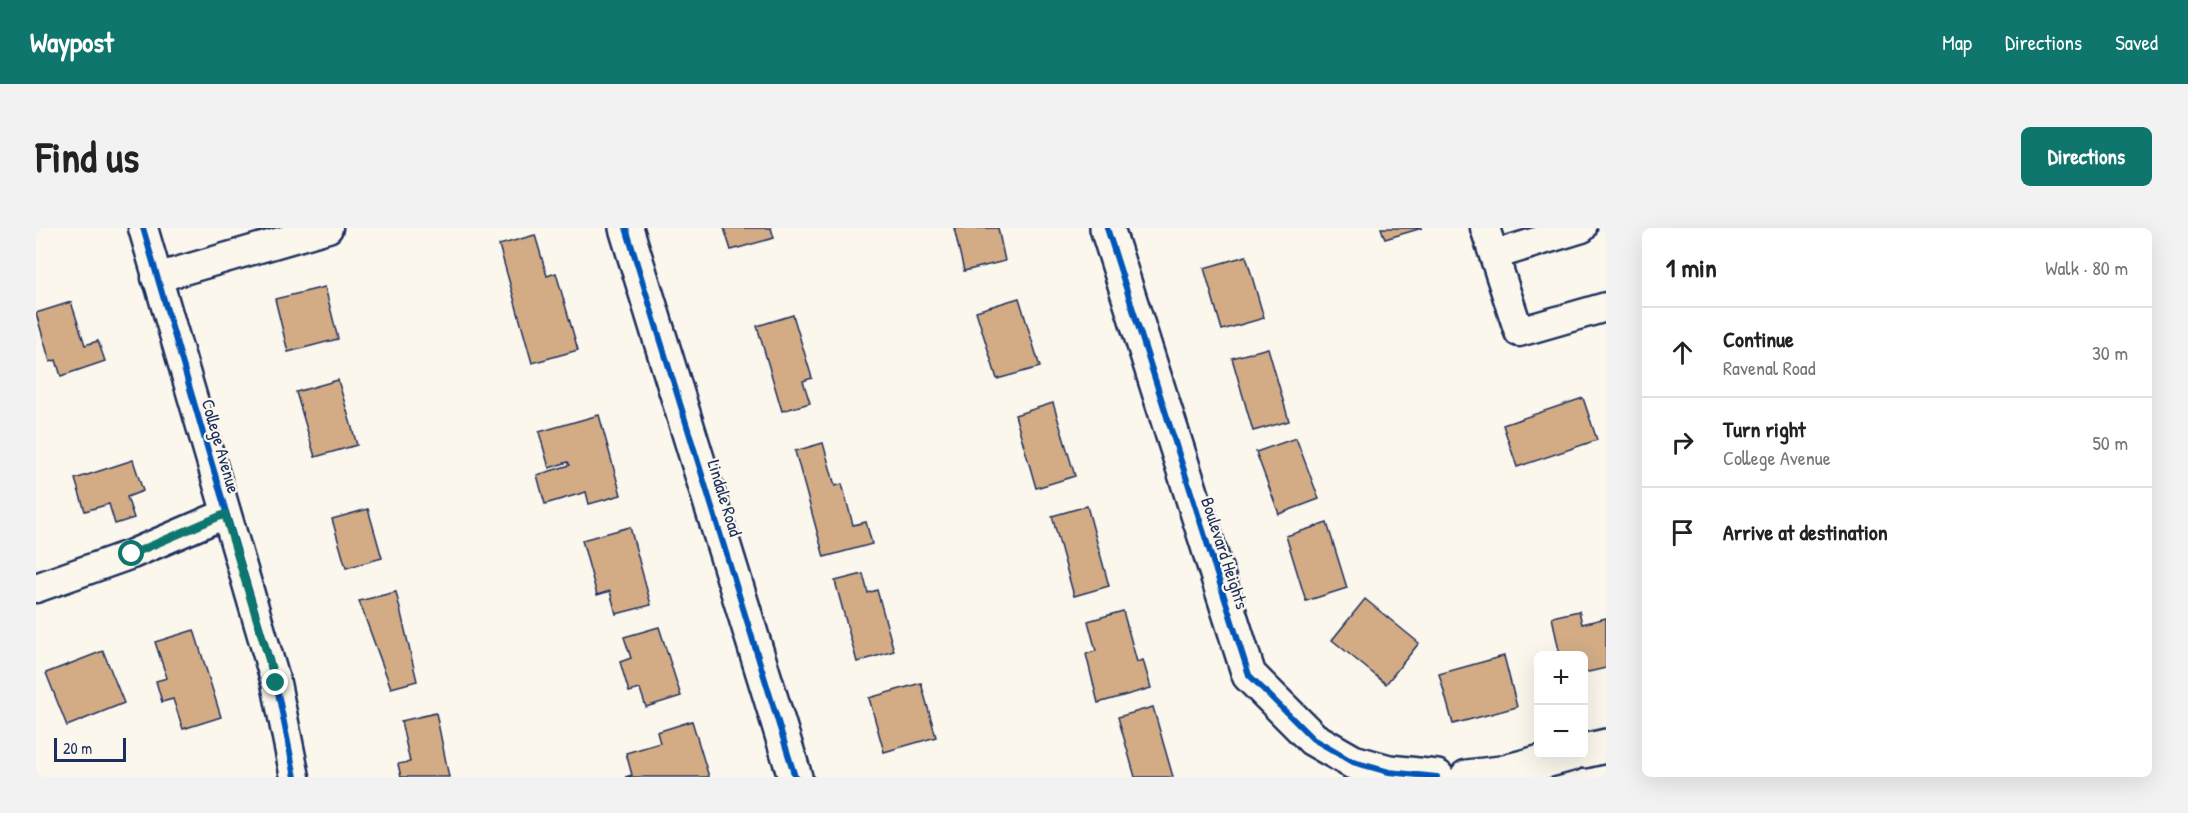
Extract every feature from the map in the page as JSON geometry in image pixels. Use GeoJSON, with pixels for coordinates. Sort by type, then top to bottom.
{"type":"FeatureCollection","features":[{"type":"Feature","properties":{"kind":"street","name":"College Avenue"},"geometry":{"type":"LineString","coordinates":[[143,228],[276,683],[295,777]]}},
{"type":"Feature","properties":{"kind":"street"},"geometry":{"type":"LineString","coordinates":[[156,278],[328,228]]}},
{"type":"Feature","properties":{"kind":"street","name":"Lindale Road"},"geometry":{"type":"LineString","coordinates":[[626,228],[795,777]]}},
{"type":"Feature","properties":{"kind":"street","name":"Boulevard Heights"},"geometry":{"type":"LineString","coordinates":[[1107,228],[1249,675],[1313,739],[1352,769],[1437,777]]}},
{"type":"Feature","properties":{"kind":"street"},"geometry":{"type":"LineString","coordinates":[[1485,228],[1520,332],[1606,307]]}},
{"type":"Feature","properties":{"kind":"street"},"geometry":{"type":"LineString","coordinates":[[1494,255],[1582,228]]}},
{"type":"Feature","properties":{"kind":"street"},"geometry":{"type":"LineString","coordinates":[[36,588],[132,554],[225,514]]}},
{"type":"Feature","properties":{"kind":"street"},"geometry":{"type":"LineString","coordinates":[[1588,751],[1606,746]]}},
{"type":"Feature","properties":{"kind":"street"},"geometry":{"type":"LineString","coordinates":[[1467,777],[1501,773],[1553,759]]}},
{"type":"Feature","properties":{"kind":"building"},"geometry":{"type":"Polygon","coordinates":[[[724,228],[771,228],[774,238],[731,250],[724,228]]]}},
{"type":"Feature","properties":{"kind":"building"},"geometry":{"type":"Polygon","coordinates":[[[954,228],[998,228],[1005,261],[964,271],[954,228]]]}},
{"type":"Feature","properties":{"kind":"building"},"geometry":{"type":"Polygon","coordinates":[[[1381,228],[1422,228],[1385,239],[1381,228]]]}},
{"type":"Feature","properties":{"kind":"building"},"geometry":{"type":"Polygon","coordinates":[[[535,235],[547,276],[556,273],[578,350],[532,363],[499,245],[535,235]]]}},
{"type":"Feature","properties":{"kind":"building"},"geometry":{"type":"Polygon","coordinates":[[[1246,256],[1264,318],[1222,330],[1204,268],[1246,256]]]}},
{"type":"Feature","properties":{"kind":"building"},"geometry":{"type":"Polygon","coordinates":[[[325,287],[338,339],[288,352],[275,299],[325,287]]]}},
{"type":"Feature","properties":{"kind":"building"},"geometry":{"type":"Polygon","coordinates":[[[1019,298],[1040,367],[997,379],[976,311],[1019,298]]]}},
{"type":"Feature","properties":{"kind":"building"},"geometry":{"type":"Polygon","coordinates":[[[71,302],[85,345],[98,341],[105,361],[61,376],[56,360],[50,362],[36,313],[71,302]]]}},
{"type":"Feature","properties":{"kind":"building"},"geometry":{"type":"Polygon","coordinates":[[[793,315],[812,378],[803,381],[810,403],[782,411],[757,326],[793,315]]]}},
{"type":"Feature","properties":{"kind":"building"},"geometry":{"type":"Polygon","coordinates":[[[1268,348],[1289,421],[1253,431],[1232,358],[1268,348]]]}},
{"type":"Feature","properties":{"kind":"building"},"geometry":{"type":"Polygon","coordinates":[[[338,380],[357,445],[315,457],[296,392],[338,380]]]}},
{"type":"Feature","properties":{"kind":"building"},"geometry":{"type":"Polygon","coordinates":[[[1583,398],[1597,440],[1517,467],[1503,425],[1583,398]]]}},
{"type":"Feature","properties":{"kind":"building"},"geometry":{"type":"Polygon","coordinates":[[[1053,403],[1075,476],[1036,488],[1015,415],[1053,403]]]}},
{"type":"Feature","properties":{"kind":"building"},"geometry":{"type":"Polygon","coordinates":[[[599,415],[621,495],[589,504],[586,492],[545,504],[537,475],[570,465],[568,462],[549,468],[539,432],[599,415]]]}},
{"type":"Feature","properties":{"kind":"building"},"geometry":{"type":"Polygon","coordinates":[[[1296,438],[1319,499],[1279,514],[1256,452],[1296,438]]]}},
{"type":"Feature","properties":{"kind":"building"},"geometry":{"type":"Polygon","coordinates":[[[823,443],[835,486],[842,484],[853,525],[866,522],[872,544],[824,557],[795,451],[823,443]]]}},
{"type":"Feature","properties":{"kind":"building"},"geometry":{"type":"Polygon","coordinates":[[[133,460],[143,491],[127,497],[134,518],[115,524],[109,504],[85,511],[75,479],[133,460]]]}},
{"type":"Feature","properties":{"kind":"building"},"geometry":{"type":"Polygon","coordinates":[[[1087,506],[1109,586],[1074,596],[1052,516],[1087,506]]]}},
{"type":"Feature","properties":{"kind":"building"},"geometry":{"type":"Polygon","coordinates":[[[368,509],[382,558],[346,568],[332,519],[368,509]]]}},
{"type":"Feature","properties":{"kind":"building"},"geometry":{"type":"Polygon","coordinates":[[[1327,523],[1347,588],[1306,601],[1286,536],[1327,523]]]}},
{"type":"Feature","properties":{"kind":"building"},"geometry":{"type":"Polygon","coordinates":[[[630,527],[651,605],[616,614],[610,591],[597,595],[582,540],[630,527]]]}},
{"type":"Feature","properties":{"kind":"building"},"geometry":{"type":"Polygon","coordinates":[[[863,574],[868,593],[877,590],[894,651],[857,662],[835,581],[863,574]]]}},
{"type":"Feature","properties":{"kind":"building"},"geometry":{"type":"Polygon","coordinates":[[[396,592],[417,681],[391,688],[359,601],[396,592]]]}},
{"type":"Feature","properties":{"kind":"building"},"geometry":{"type":"Polygon","coordinates":[[[1365,599],[1419,643],[1386,684],[1332,640],[1365,599]]]}},
{"type":"Feature","properties":{"kind":"building"},"geometry":{"type":"Polygon","coordinates":[[[1123,611],[1137,662],[1143,660],[1151,688],[1098,703],[1086,654],[1096,651],[1088,621],[1123,611]]]}},
{"type":"Feature","properties":{"kind":"building"},"geometry":{"type":"Polygon","coordinates":[[[1579,611],[1582,624],[1606,618],[1606,668],[1588,672],[1588,651],[1559,651],[1552,617],[1579,611]]]}},
{"type":"Feature","properties":{"kind":"building"},"geometry":{"type":"Polygon","coordinates":[[[659,627],[681,696],[646,707],[640,689],[629,692],[620,662],[631,658],[624,637],[659,627]]]}},
{"type":"Feature","properties":{"kind":"building"},"geometry":{"type":"Polygon","coordinates":[[[194,630],[221,717],[183,729],[173,699],[162,702],[156,681],[167,678],[155,642],[194,630]]]}},
{"type":"Feature","properties":{"kind":"building"},"geometry":{"type":"Polygon","coordinates":[[[103,651],[124,703],[67,726],[46,673],[103,651]]]}},
{"type":"Feature","properties":{"kind":"building"},"geometry":{"type":"Polygon","coordinates":[[[1504,656],[1517,707],[1453,724],[1439,674],[1504,656]]]}},
{"type":"Feature","properties":{"kind":"building"},"geometry":{"type":"Polygon","coordinates":[[[921,683],[936,737],[884,752],[869,698],[921,683]]]}},
{"type":"Feature","properties":{"kind":"building"},"geometry":{"type":"Polygon","coordinates":[[[1153,707],[1173,777],[1135,777],[1118,717],[1153,707]]]}},
{"type":"Feature","properties":{"kind":"building"},"geometry":{"type":"Polygon","coordinates":[[[436,713],[449,777],[401,777],[398,764],[410,762],[401,721],[436,713]]]}},
{"type":"Feature","properties":{"kind":"building"},"geometry":{"type":"Polygon","coordinates":[[[692,721],[709,777],[625,777],[632,775],[626,753],[660,743],[657,732],[692,721]]]}},
{"type":"Feature","properties":{"kind":"cycle path"},"geometry":{"type":"LineString","coordinates":[[143,228],[276,683],[295,777]]}},
{"type":"Feature","properties":{"kind":"cycle path"},"geometry":{"type":"LineString","coordinates":[[626,228],[795,777]]}},
{"type":"Feature","properties":{"kind":"cycle path"},"geometry":{"type":"LineString","coordinates":[[1107,228],[1249,675],[1313,739],[1353,762],[1389,772],[1437,777]]}},
{"type":"Feature","properties":{"kind":"route"},"geometry":{"type":"LineString","coordinates":[[132,554],[225,514],[276,683]]}}]}
